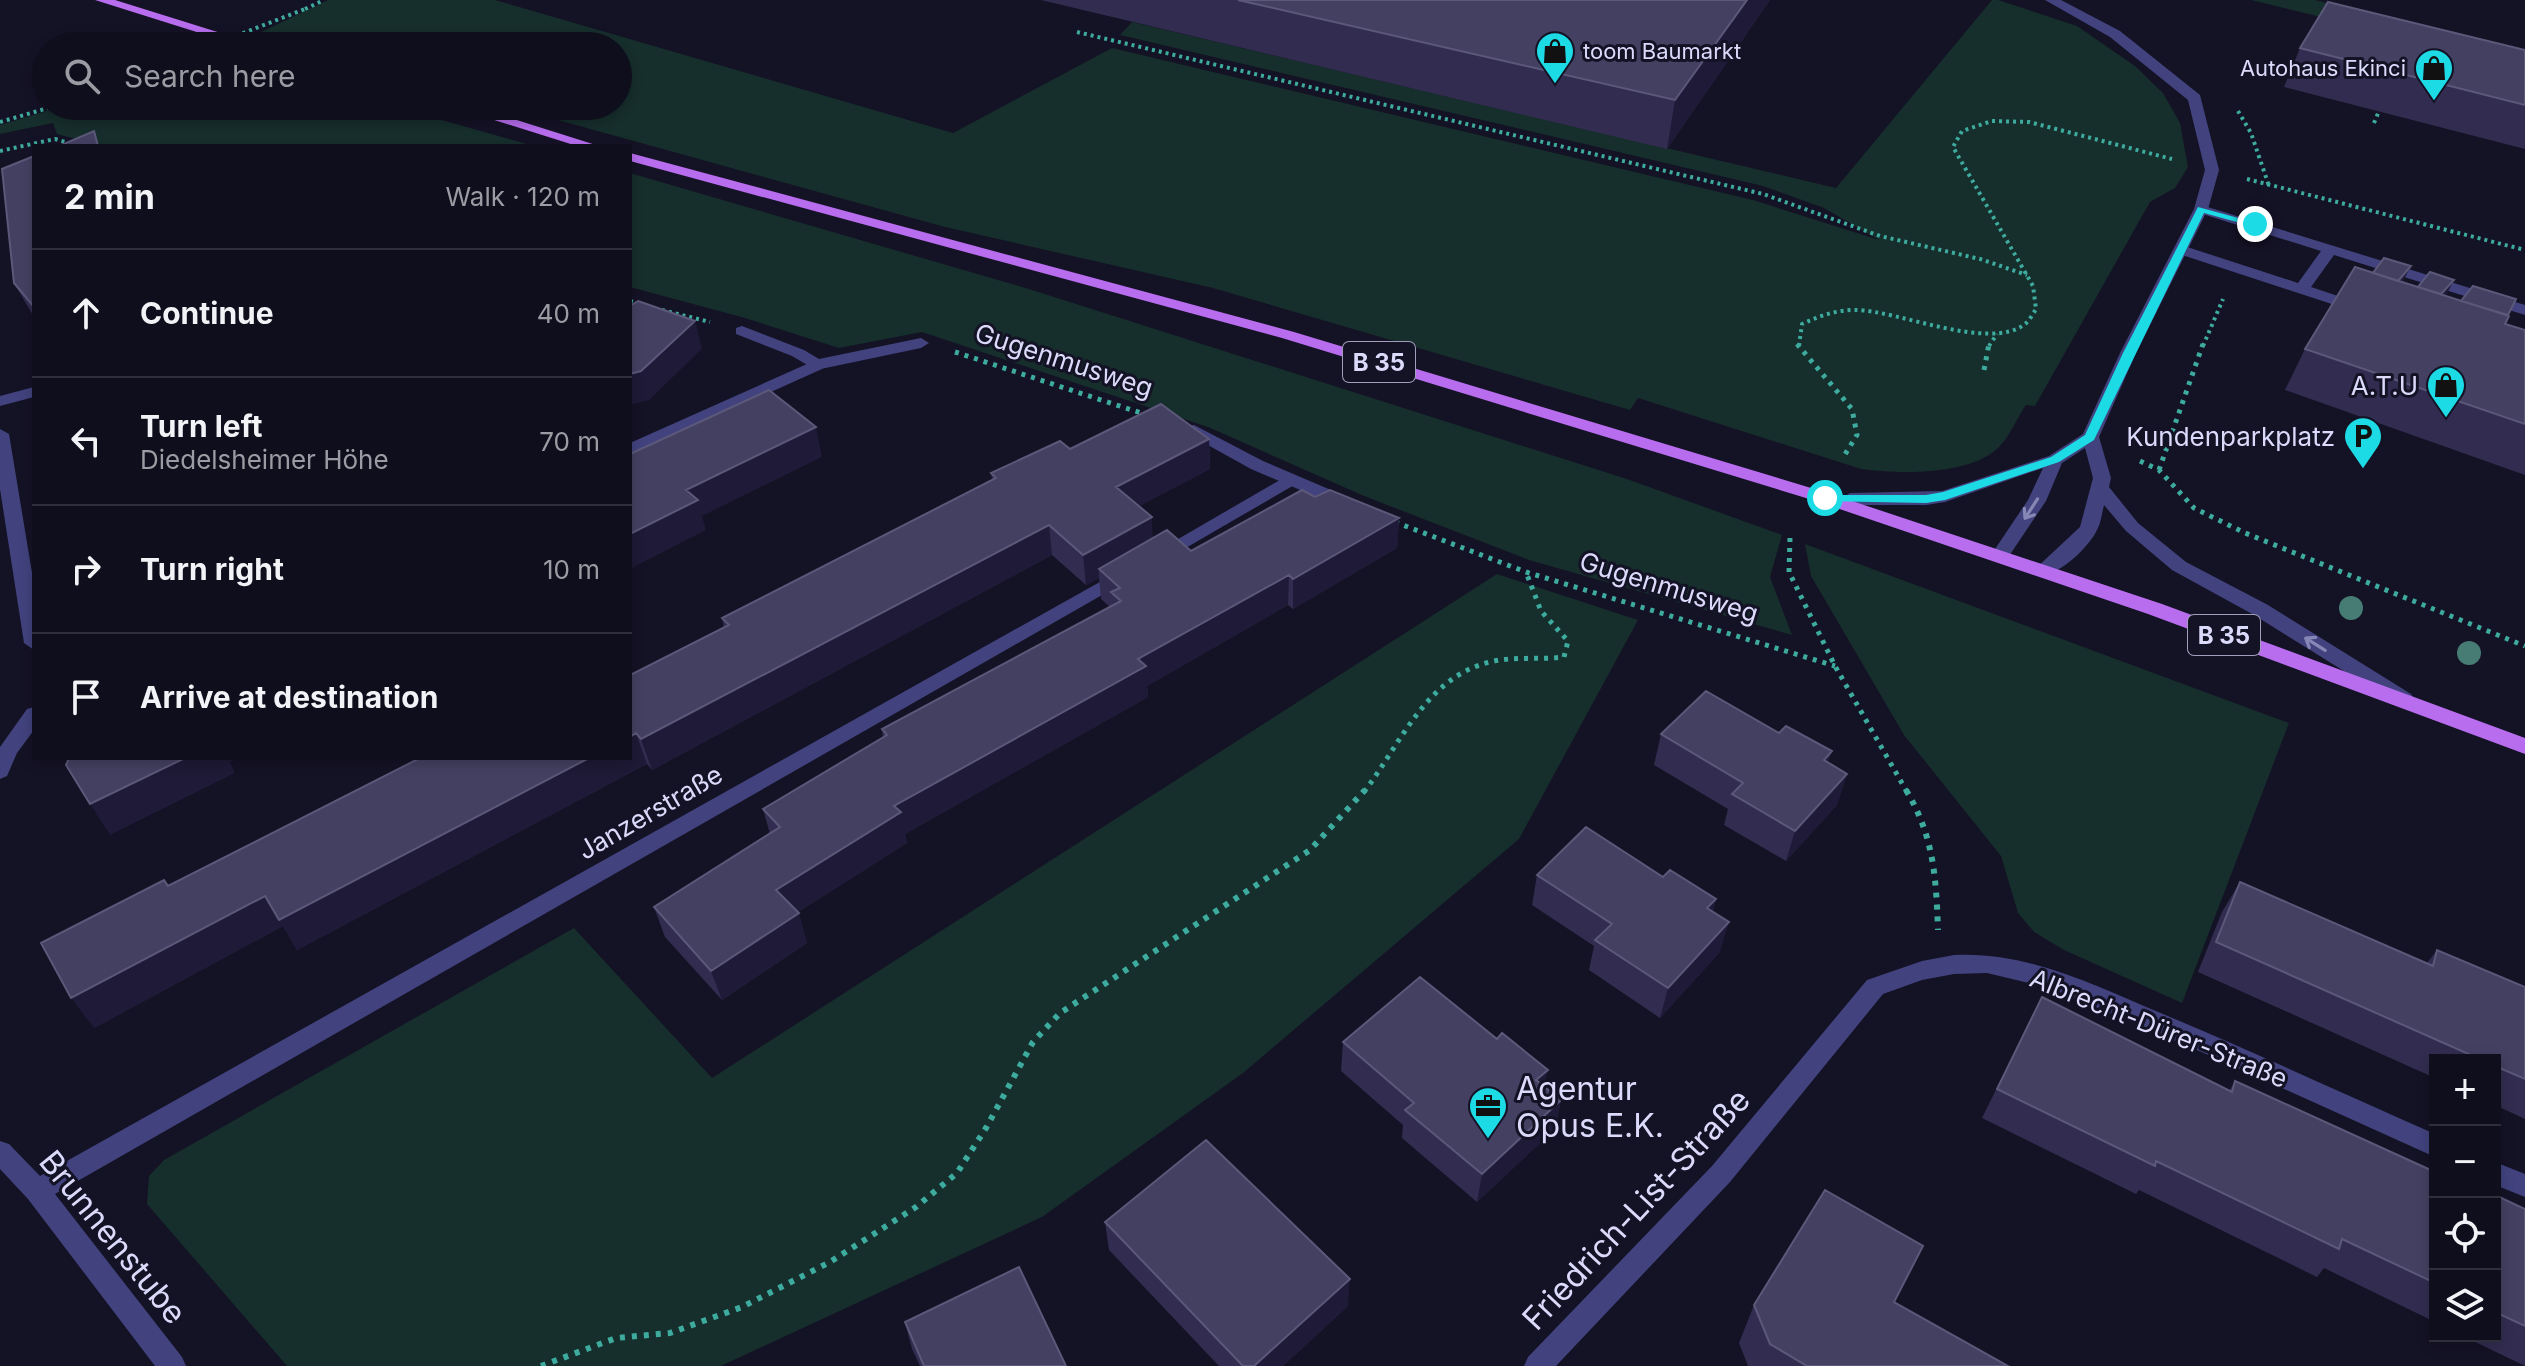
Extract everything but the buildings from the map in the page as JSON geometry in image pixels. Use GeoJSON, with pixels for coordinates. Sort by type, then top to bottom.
{"type":"FeatureCollection","features":[{"type":"Feature","properties":{"kind":"main road"},"geometry":{"type":"LineString","coordinates":[[101,0],[208,32]]}},
{"type":"Feature","properties":{"kind":"main road"},"geometry":{"type":"LineString","coordinates":[[504,120],[585,144]]}},
{"type":"Feature","properties":{"kind":"main road","name":"B 35"},"geometry":{"type":"LineString","coordinates":[[632,158],[1288,335],[1825,498],[2043,570],[2525,746]]}},
{"type":"Feature","properties":{"kind":"main road"},"geometry":{"type":"LineString","coordinates":[[1825,498],[1850,499]]}},
{"type":"Feature","properties":{"kind":"street"},"geometry":{"type":"LineString","coordinates":[[1850,499],[1945,496],[2032,465],[2055,460],[2090,437],[2201,209],[2212,170],[2195,98],[2115,34],[2051,0]]}},
{"type":"Feature","properties":{"kind":"street"},"geometry":{"type":"LineString","coordinates":[[2201,209],[2331,249],[2369,267],[2415,282],[2525,310]]}},
{"type":"Feature","properties":{"kind":"street"},"geometry":{"type":"LineString","coordinates":[[2301,289],[2331,249]]}},
{"type":"Feature","properties":{"kind":"street"},"geometry":{"type":"LineString","coordinates":[[2181,250],[2301,289],[2346,297],[2371,312]]}},
{"type":"Feature","properties":{"kind":"street"},"geometry":{"type":"LineString","coordinates":[[742,331],[798,353],[816,365]]}},
{"type":"Feature","properties":{"kind":"street"},"geometry":{"type":"LineString","coordinates":[[632,449],[816,365],[921,343]]}},
{"type":"Feature","properties":{"kind":"street"},"geometry":{"type":"LineString","coordinates":[[0,401],[32,393]]}},
{"type":"Feature","properties":{"kind":"street"},"geometry":{"type":"LineString","coordinates":[[1194,430],[1290,480],[1361,508]]}},
{"type":"Feature","properties":{"kind":"street"},"geometry":{"type":"LineString","coordinates":[[0,434],[32,631]]}},
{"type":"Feature","properties":{"kind":"street"},"geometry":{"type":"LineString","coordinates":[[2043,570],[2068,552],[2089,529],[2102,478],[2090,437]]}},
{"type":"Feature","properties":{"kind":"street"},"geometry":{"type":"LineString","coordinates":[[2000,555],[2037,501],[2055,460]]}},
{"type":"Feature","properties":{"kind":"street","name":"Janzerstraße"},"geometry":{"type":"LineString","coordinates":[[37,1191],[1290,480]]}},
{"type":"Feature","properties":{"kind":"street"},"geometry":{"type":"LineString","coordinates":[[2101,489],[2132,527],[2179,566],[2261,610],[2405,700]]}},
{"type":"Feature","properties":{"kind":"street"},"geometry":{"type":"LineString","coordinates":[[0,771],[8,751],[32,717]]}},
{"type":"Feature","properties":{"kind":"street","name":"Albrecht-Dürer-Straße"},"geometry":{"type":"LineString","coordinates":[[1875,987],[1911,971],[1944,965],[2003,966],[2072,987],[2214,1046],[2429,1143]]}},
{"type":"Feature","properties":{"kind":"street","name":"Friedrich-List-Straße"},"geometry":{"type":"LineString","coordinates":[[1538,1366],[1721,1174],[1875,987]]}},
{"type":"Feature","properties":{"kind":"street","name":"Brunnenstube"},"geometry":{"type":"LineString","coordinates":[[0,1152],[37,1191],[172,1366]]}},
{"type":"Feature","properties":{"kind":"street"},"geometry":{"type":"LineString","coordinates":[[2501,1176],[2525,1186]]}},
{"type":"Feature","properties":{"kind":"path"},"geometry":{"type":"LineString","coordinates":[[246,32],[324,0]]}},
{"type":"Feature","properties":{"kind":"path"},"geometry":{"type":"LineString","coordinates":[[1077,32],[1763,194],[1880,236],[1980,259],[2027,275]]}},
{"type":"Feature","properties":{"kind":"path"},"geometry":{"type":"LineString","coordinates":[[2374,123],[2379,111]]}},
{"type":"Feature","properties":{"kind":"path"},"geometry":{"type":"LineString","coordinates":[[0,122],[32,113]]}},
{"type":"Feature","properties":{"kind":"path"},"geometry":{"type":"LineString","coordinates":[[1844,456],[1857,435],[1852,409],[1797,344],[1802,324],[1828,312],[1860,310],[1963,331],[1998,333],[2024,325],[2036,309],[2033,286],[1953,147],[1962,131],[1992,121],[2029,122],[2070,130],[2212,170]]}},
{"type":"Feature","properties":{"kind":"path"},"geometry":{"type":"LineString","coordinates":[[32,144],[55,139],[72,144]]}},
{"type":"Feature","properties":{"kind":"path"},"geometry":{"type":"LineString","coordinates":[[0,151],[32,144]]}},
{"type":"Feature","properties":{"kind":"path"},"geometry":{"type":"LineString","coordinates":[[2255,224],[2270,185],[2525,250]]}},
{"type":"Feature","properties":{"kind":"path"},"geometry":{"type":"LineString","coordinates":[[2236,268],[2190,375],[2159,470],[2194,508],[2245,533],[2525,646]]}},
{"type":"Feature","properties":{"kind":"path"},"geometry":{"type":"LineString","coordinates":[[632,302],[644,305]]}},
{"type":"Feature","properties":{"kind":"path"},"geometry":{"type":"LineString","coordinates":[[658,309],[742,331]]}},
{"type":"Feature","properties":{"kind":"path"},"geometry":{"type":"LineString","coordinates":[[1984,370],[1990,341],[1998,333]]}},
{"type":"Feature","properties":{"kind":"path","name":"Gugenmusweg"},"geometry":{"type":"LineString","coordinates":[[921,343],[1194,430]]}},
{"type":"Feature","properties":{"kind":"path","name":"Gugenmusweg"},"geometry":{"type":"LineString","coordinates":[[1361,508],[1526,572],[1835,666]]}},
{"type":"Feature","properties":{"kind":"path"},"geometry":{"type":"LineString","coordinates":[[1790,538],[1789,572],[1835,666],[1918,810],[1936,868],[1938,929],[1944,965]]}},
{"type":"Feature","properties":{"kind":"path"},"geometry":{"type":"LineString","coordinates":[[541,1366],[616,1338],[670,1333],[742,1307],[830,1262],[916,1207],[957,1173],[1033,1042],[1060,1013],[1310,850],[1342,821],[1427,699],[1452,677],[1482,663],[1516,657],[1545,660],[1564,657],[1568,641],[1541,611],[1526,572]]}},
{"type":"Feature","properties":{"kind":"green space"},"geometry":{"type":"Polygon","coordinates":[[[328,0],[495,0],[605,32],[261,32],[328,0]]]}},
{"type":"Feature","properties":{"kind":"green space"},"geometry":{"type":"Polygon","coordinates":[[[1992,0],[1998,0],[2077,26],[2135,66],[2163,93],[2180,123],[2188,167],[2175,188],[2150,202],[2035,406],[2026,405],[1999,447],[1971,463],[1914,472],[1861,469],[1638,398],[1630,410],[1213,288],[945,227],[558,120],[632,120],[632,40],[953,133],[1112,48],[1753,200],[1879,240],[1824,208],[1763,186],[1120,35],[1132,22],[1836,188],[1992,0]]]}},
{"type":"Feature","properties":{"kind":"green space"},"geometry":{"type":"Polygon","coordinates":[[[2251,0],[2315,0],[2525,51],[2525,67],[2251,0]]]}},
{"type":"Feature","properties":{"kind":"green space"},"geometry":{"type":"Polygon","coordinates":[[[32,115],[32,120],[442,120],[527,144],[95,144],[57,134],[53,123],[0,134],[0,125],[32,115]]]}},
{"type":"Feature","properties":{"kind":"green space"},"geometry":{"type":"Polygon","coordinates":[[[632,174],[1029,289],[1627,479],[1782,535],[1770,577],[1792,635],[1529,560],[1364,496],[1208,427],[922,332],[839,348],[745,318],[632,288],[632,174]]]}},
{"type":"Feature","properties":{"kind":"green space"},"geometry":{"type":"Polygon","coordinates":[[[1805,544],[2289,723],[2182,1003],[2064,950],[2034,932],[2018,913],[2001,856],[1904,735],[1811,576],[1805,544]]]}},
{"type":"Feature","properties":{"kind":"green space"},"geometry":{"type":"Polygon","coordinates":[[[1497,574],[1638,620],[1519,839],[1243,1073],[1042,1217],[721,1366],[287,1366],[147,1204],[149,1176],[164,1160],[574,928],[712,1078],[1497,574]]]}},
{"type":"Feature","properties":{"kind":"place","name":"toom Baumarkt"},"geometry":{"type":"Point","coordinates":[1555,85]}},
{"type":"Feature","properties":{"kind":"place","name":"Autohaus Ekinci"},"geometry":{"type":"Point","coordinates":[2434,102]}},
{"type":"Feature","properties":{"kind":"place","name":"A.T.U"},"geometry":{"type":"Point","coordinates":[2446,419]}},
{"type":"Feature","properties":{"kind":"place","name":"Kundenparkplatz"},"geometry":{"type":"Point","coordinates":[2363,470]}},
{"type":"Feature","properties":{"kind":"place","name":"Agentur Opus E.K."},"geometry":{"type":"Point","coordinates":[1488,1140]}},
{"type":"Feature","properties":{"kind":"route"},"geometry":{"type":"LineString","coordinates":[[1825,498],[1926,499],[1945,496],[2032,465],[2055,460],[2090,437],[2128,353],[2201,209],[2255,224]]}}]}
